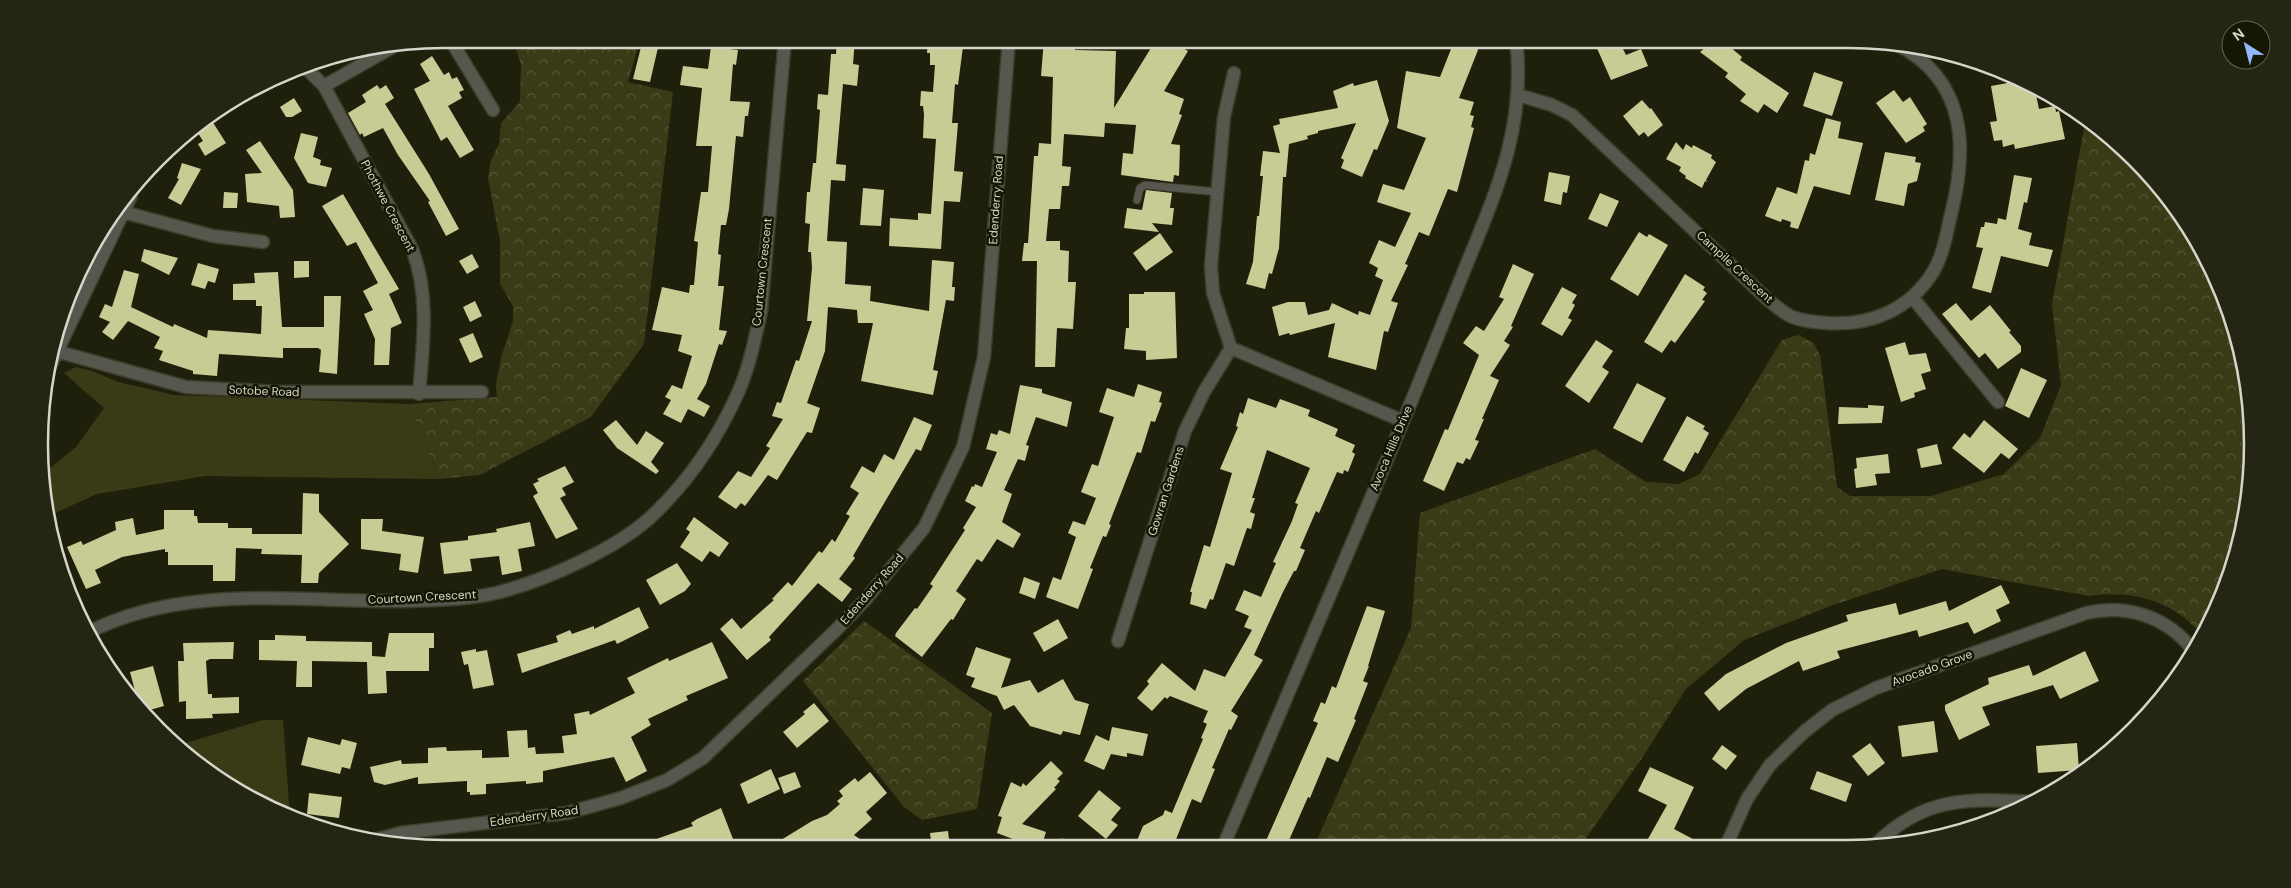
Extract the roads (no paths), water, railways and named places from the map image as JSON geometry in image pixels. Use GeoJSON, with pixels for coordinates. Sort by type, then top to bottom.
{"type":"FeatureCollection","features":[{"type":"Feature","properties":{"kind":"street"},"geometry":{"type":"LineString","coordinates":[[455,48],[493,110]]}},
{"type":"Feature","properties":{"kind":"street","name":"Courtown Crescent"},"geometry":{"type":"LineString","coordinates":[[94,629],[110,621],[162,606],[229,599],[401,601],[444,599],[495,593],[546,577],[595,554],[654,515],[693,471],[717,435],[738,394],[752,352],[761,311],[784,48]]}},
{"type":"Feature","properties":{"kind":"street","name":"Edenderry Road"},"geometry":{"type":"LineString","coordinates":[[388,836],[400,833],[567,813],[621,798],[667,780],[703,758],[837,629],[866,598],[924,528],[962,447],[984,357],[1007,48]]}},
{"type":"Feature","properties":{"kind":"street","name":"Avoca Hills Drive"},"geometry":{"type":"LineString","coordinates":[[1226,840],[1403,421],[1496,192],[1511,145],[1518,95],[1517,48]]}},
{"type":"Feature","properties":{"kind":"street"},"geometry":{"type":"LineString","coordinates":[[324,86],[383,52]]}},
{"type":"Feature","properties":{"kind":"street","name":"Campile Crescent"},"geometry":{"type":"LineString","coordinates":[[1518,95],[1552,105],[1572,115],[1768,300],[1790,316],[1809,322],[1841,324],[1865,322],[1889,314],[1912,297],[1934,271],[1941,254],[1959,184],[1962,158],[1961,131],[1952,102],[1936,75],[1921,60],[1909,53]]}},
{"type":"Feature","properties":{"kind":"street","name":"Phothwe Crescent"},"geometry":{"type":"LineString","coordinates":[[310,72],[324,86],[419,265],[424,309],[419,394]]}},
{"type":"Feature","properties":{"kind":"street"},"geometry":{"type":"LineString","coordinates":[[1234,74],[1224,117],[1211,266],[1213,293],[1231,348],[1403,421]]}},
{"type":"Feature","properties":{"kind":"street"},"geometry":{"type":"LineString","coordinates":[[63,335],[82,301],[123,212],[213,236],[263,242]]}},
{"type":"Feature","properties":{"kind":"street"},"geometry":{"type":"LineString","coordinates":[[1912,297],[1998,402]]}},
{"type":"Feature","properties":{"kind":"street","name":"Gowran Gardens"},"geometry":{"type":"LineString","coordinates":[[1118,641],[1185,431],[1204,392],[1231,348]]}},
{"type":"Feature","properties":{"kind":"street","name":"Sotobe Road"},"geometry":{"type":"LineString","coordinates":[[58,352],[186,387],[278,392],[419,394],[482,392]]}},
{"type":"Feature","properties":{"kind":"street","name":"Avocado Grove"},"geometry":{"type":"LineString","coordinates":[[1729,840],[1747,799],[1770,765],[1804,732],[1832,710],[1876,688],[2086,613],[2106,608],[2123,609],[2154,620],[2182,638],[2188,645]]}},
{"type":"Feature","properties":{"kind":"street"},"geometry":{"type":"LineString","coordinates":[[1881,839],[1899,822],[1926,808],[1954,801],[1982,799],[2019,801]]}},
{"type":"Feature","properties":{"kind":"lane"},"geometry":{"type":"LineString","coordinates":[[1137,200],[1140,188],[1145,185],[1218,192]]}}]}
